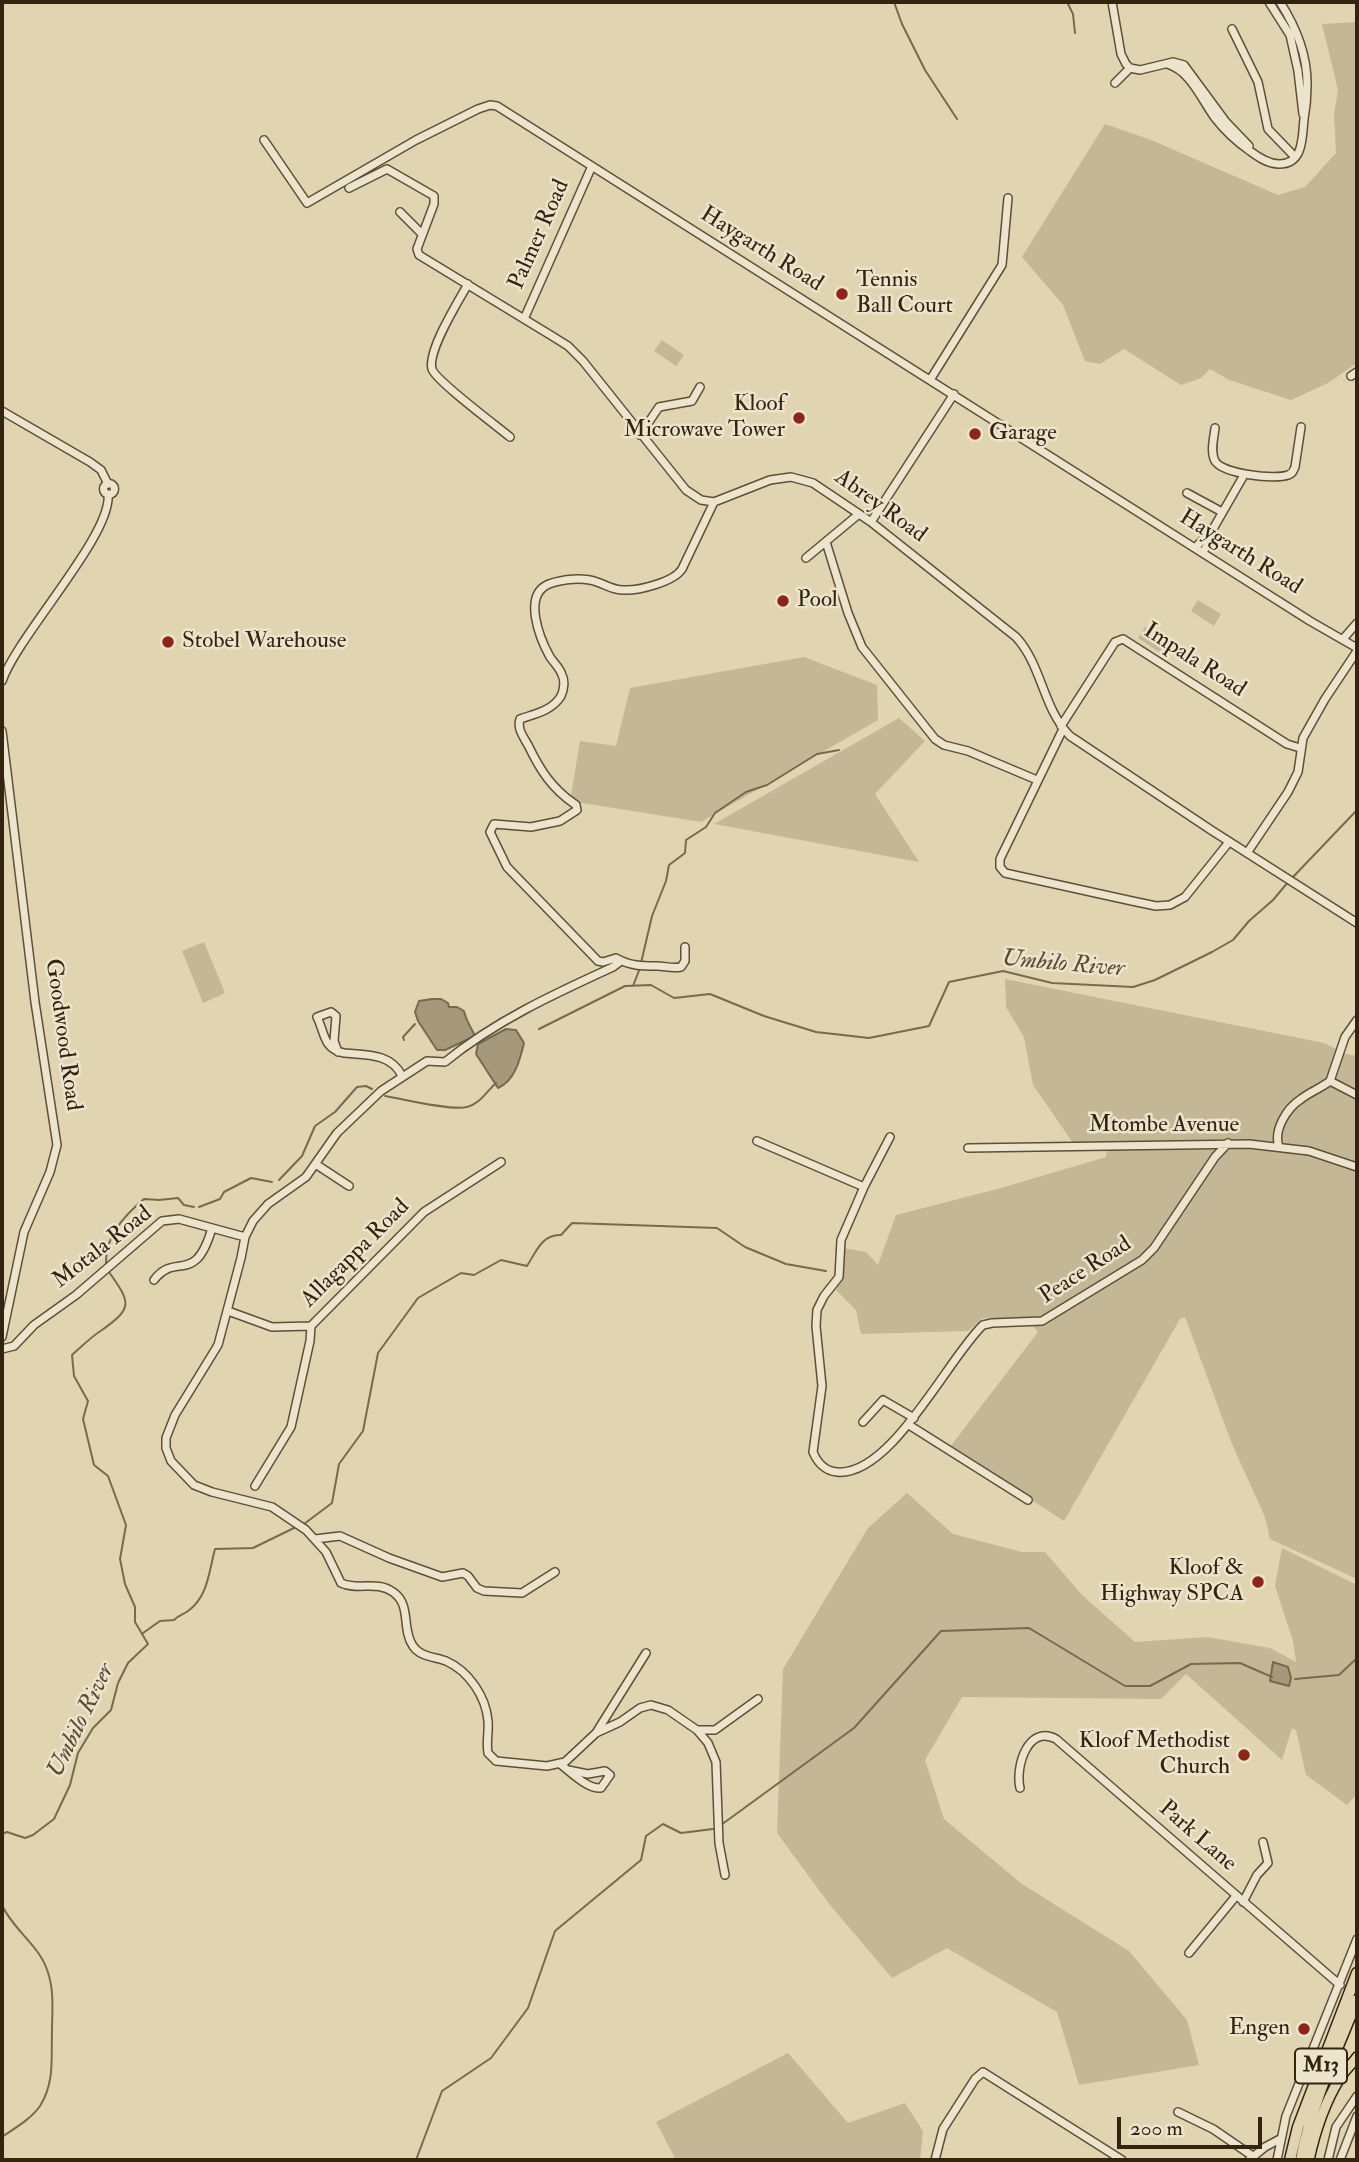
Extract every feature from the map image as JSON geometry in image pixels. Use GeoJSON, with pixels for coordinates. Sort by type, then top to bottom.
{"type":"FeatureCollection","features":[{"type":"Feature","properties":{"kind":"highway","name":"M13"},"geometry":{"type":"LineString","coordinates":[[1290,2160],[1298,2127],[1357,1973]]}},
{"type":"Feature","properties":{"kind":"highway","name":"M13"},"geometry":{"type":"LineString","coordinates":[[1301,2160],[1307,2132],[1327,2074],[1357,2000]]}},
{"type":"Feature","properties":{"kind":"main road"},"geometry":{"type":"LineString","coordinates":[[1310,2160],[1316,2135],[1333,2091],[1341,2076],[1357,2058]]}},
{"type":"Feature","properties":{"kind":"street"},"geometry":{"type":"LineString","coordinates":[[1112,2],[1121,54],[1130,68],[1144,70],[1178,63],[1187,68],[1226,122],[1264,160],[1280,164],[1295,157],[1302,144],[1308,84],[1295,27],[1280,2]]}},
{"type":"Feature","properties":{"kind":"street"},"geometry":{"type":"LineString","coordinates":[[1269,2],[1290,34],[1304,122]]}},
{"type":"Feature","properties":{"kind":"street"},"geometry":{"type":"LineString","coordinates":[[1232,29],[1258,82],[1268,130],[1295,157]]}},
{"type":"Feature","properties":{"kind":"street"},"geometry":{"type":"LineString","coordinates":[[1115,83],[1130,68]]}},
{"type":"Feature","properties":{"kind":"street","name":"Haygarth Road"},"geometry":{"type":"LineString","coordinates":[[264,140],[307,202],[416,140],[478,109],[490,105],[500,108],[1357,650]]}},
{"type":"Feature","properties":{"kind":"street","name":"Palmer Road"},"geometry":{"type":"LineString","coordinates":[[524,319],[592,166]]}},
{"type":"Feature","properties":{"kind":"street"},"geometry":{"type":"LineString","coordinates":[[349,188],[387,169],[434,196],[434,204],[417,249],[419,255],[577,354],[689,494],[714,502],[682,569],[674,578],[623,590],[578,579],[555,583],[541,589],[535,602],[538,628],[545,647],[563,676],[561,696],[541,713],[520,719],[519,727],[540,770],[558,793],[576,805],[576,812],[560,821],[531,827],[494,824],[490,832],[507,867],[586,951],[600,962],[616,958],[646,968],[656,966],[676,969],[685,961],[685,947]]}},
{"type":"Feature","properties":{"kind":"street"},"geometry":{"type":"LineString","coordinates":[[930,380],[1004,261],[1008,198]]}},
{"type":"Feature","properties":{"kind":"street"},"geometry":{"type":"LineString","coordinates":[[400,212],[422,234]]}},
{"type":"Feature","properties":{"kind":"street"},"geometry":{"type":"LineString","coordinates":[[468,284],[449,316],[432,359],[432,368],[443,381],[510,437]]}},
{"type":"Feature","properties":{"kind":"street"},"geometry":{"type":"LineString","coordinates":[[640,435],[659,407],[692,401],[700,387]]}},
{"type":"Feature","properties":{"kind":"street"},"geometry":{"type":"LineString","coordinates":[[872,522],[954,394]]}},
{"type":"Feature","properties":{"kind":"street"},"geometry":{"type":"LineString","coordinates":[[2,411],[90,462],[101,470],[108,484],[104,490],[108,495],[108,509],[103,521],[76,566],[20,647],[2,681]]}},
{"type":"Feature","properties":{"kind":"street"},"geometry":{"type":"LineString","coordinates":[[1215,428],[1213,454],[1215,460],[1224,468],[1244,475],[1285,476],[1292,473],[1296,462],[1301,427]]}},
{"type":"Feature","properties":{"kind":"street"},"geometry":{"type":"LineString","coordinates":[[1195,548],[1213,529],[1244,475]]}},
{"type":"Feature","properties":{"kind":"street","name":"Abrey Road"},"geometry":{"type":"LineString","coordinates":[[714,502],[757,483],[791,477],[821,487],[872,522],[1019,640],[1030,657],[1062,727],[1070,736],[1357,923]]}},
{"type":"Feature","properties":{"kind":"street"},"geometry":{"type":"LineString","coordinates":[[1186,492],[1222,512]]}},
{"type":"Feature","properties":{"kind":"street"},"geometry":{"type":"LineString","coordinates":[[806,558],[859,514]]}},
{"type":"Feature","properties":{"kind":"street"},"geometry":{"type":"LineString","coordinates":[[1203,552],[1211,539],[1213,529]]}},
{"type":"Feature","properties":{"kind":"street"},"geometry":{"type":"LineString","coordinates":[[826,542],[862,648],[936,739],[944,745],[979,755],[1037,780]]}},
{"type":"Feature","properties":{"kind":"street"},"geometry":{"type":"LineString","coordinates":[[1343,639],[1357,623]]}},
{"type":"Feature","properties":{"kind":"street","name":"Impala Road"},"geometry":{"type":"LineString","coordinates":[[1062,727],[1115,642],[1122,639],[1287,744],[1300,748]]}},
{"type":"Feature","properties":{"kind":"street"},"geometry":{"type":"LineString","coordinates":[[1247,853],[1288,792],[1298,772],[1303,738],[1357,650]]}},
{"type":"Feature","properties":{"kind":"street"},"geometry":{"type":"LineString","coordinates":[[1062,727],[999,860],[1003,872],[1013,877],[1156,906],[1174,904],[1185,897],[1230,842]]}},
{"type":"Feature","properties":{"kind":"street","name":"Goodwood Road"},"geometry":{"type":"LineString","coordinates":[[2,731],[35,1002],[57,1145],[50,1172],[24,1232],[2,1334]]}},
{"type":"Feature","properties":{"kind":"street"},"geometry":{"type":"LineString","coordinates":[[568,1770],[581,1774],[605,1771],[610,1776],[598,1789],[558,1765],[508,1764],[493,1760],[487,1747],[487,1710],[477,1689],[451,1664],[415,1649],[410,1641],[405,1609],[394,1592],[385,1587],[351,1586],[339,1582],[328,1555],[315,1539],[293,1519],[272,1507],[194,1485],[178,1470],[167,1451],[166,1438],[171,1423],[214,1353],[228,1311],[244,1237],[263,1209],[302,1181],[349,1120],[402,1076],[426,1062],[445,1062],[464,1045],[535,1003],[621,961]]}},
{"type":"Feature","properties":{"kind":"street"},"geometry":{"type":"LineString","coordinates":[[338,1052],[334,1041],[336,1016],[331,1012],[317,1017],[326,1042],[338,1052],[379,1057],[392,1062],[402,1076]]}},
{"type":"Feature","properties":{"kind":"street"},"geometry":{"type":"LineString","coordinates":[[1279,1147],[1278,1133],[1286,1116],[1296,1102],[1330,1081],[1346,1037],[1357,1020]]}},
{"type":"Feature","properties":{"kind":"street"},"geometry":{"type":"LineString","coordinates":[[1330,1081],[1357,1096]]}},
{"type":"Feature","properties":{"kind":"street"},"geometry":{"type":"LineString","coordinates":[[1260,1145],[1278,1133]]}},
{"type":"Feature","properties":{"kind":"street","name":"Peace Road"},"geometry":{"type":"LineString","coordinates":[[890,1137],[864,1187],[840,1244],[839,1277],[817,1310],[822,1385],[813,1452],[817,1460],[836,1472],[853,1471],[866,1464],[912,1421],[984,1325],[1042,1321],[1082,1299],[1147,1255],[1215,1157],[1228,1143]]}},
{"type":"Feature","properties":{"kind":"street"},"geometry":{"type":"LineString","coordinates":[[757,1141],[864,1187]]}},
{"type":"Feature","properties":{"kind":"street","name":"Mtombe Avenue"},"geometry":{"type":"LineString","coordinates":[[968,1148],[1228,1143],[1315,1152],[1357,1167]]}},
{"type":"Feature","properties":{"kind":"street","name":"Allagappa Road"},"geometry":{"type":"LineString","coordinates":[[228,1311],[272,1327],[312,1326],[424,1212],[500,1162]]}},
{"type":"Feature","properties":{"kind":"street"},"geometry":{"type":"LineString","coordinates":[[317,1164],[349,1186]]}},
{"type":"Feature","properties":{"kind":"street","name":"Motala Road"},"geometry":{"type":"LineString","coordinates":[[2,1349],[14,1346],[34,1325],[76,1295],[162,1221],[179,1219],[244,1237]]}},
{"type":"Feature","properties":{"kind":"street"},"geometry":{"type":"LineString","coordinates":[[154,1280],[166,1270],[188,1266],[198,1260],[205,1250],[212,1228]]}},
{"type":"Feature","properties":{"kind":"street"},"geometry":{"type":"LineString","coordinates":[[2,1294],[11,1291]]}},
{"type":"Feature","properties":{"kind":"street"},"geometry":{"type":"LineString","coordinates":[[2,1310],[2,1334]]}},
{"type":"Feature","properties":{"kind":"street"},"geometry":{"type":"LineString","coordinates":[[255,1486],[291,1427],[312,1326]]}},
{"type":"Feature","properties":{"kind":"street"},"geometry":{"type":"LineString","coordinates":[[863,1422],[883,1400],[1028,1500]]}},
{"type":"Feature","properties":{"kind":"street"},"geometry":{"type":"LineString","coordinates":[[315,1539],[329,1535],[340,1536],[389,1558],[442,1577],[462,1573],[468,1576],[477,1588],[484,1591],[522,1593],[555,1573]]}},
{"type":"Feature","properties":{"kind":"street"},"geometry":{"type":"LineString","coordinates":[[558,1765],[574,1755],[596,1733],[646,1653]]}},
{"type":"Feature","properties":{"kind":"street"},"geometry":{"type":"LineString","coordinates":[[697,1730],[713,1731],[758,1699]]}},
{"type":"Feature","properties":{"kind":"street"},"geometry":{"type":"LineString","coordinates":[[596,1733],[620,1722],[640,1708],[651,1705],[667,1710],[697,1730],[708,1744],[716,1762],[719,1843],[725,1875]]}},
{"type":"Feature","properties":{"kind":"street","name":"Park Lane"},"geometry":{"type":"LineString","coordinates":[[1020,1788],[1018,1770],[1026,1749],[1041,1737],[1052,1737],[1339,1984]]}},
{"type":"Feature","properties":{"kind":"street"},"geometry":{"type":"LineString","coordinates":[[1243,1902],[1257,1875],[1268,1863],[1263,1842]]}},
{"type":"Feature","properties":{"kind":"street"},"geometry":{"type":"LineString","coordinates":[[1189,1953],[1236,1896]]}},
{"type":"Feature","properties":{"kind":"street"},"geometry":{"type":"LineString","coordinates":[[1277,2160],[1286,2116],[1357,1939]]}},
{"type":"Feature","properties":{"kind":"street"},"geometry":{"type":"LineString","coordinates":[[935,2160],[943,2129],[980,2073],[989,2074],[1122,2160]]}},
{"type":"Feature","properties":{"kind":"street"},"geometry":{"type":"LineString","coordinates":[[1328,2160],[1336,2127],[1357,2096]]}},
{"type":"Feature","properties":{"kind":"street"},"geometry":{"type":"LineString","coordinates":[[1178,2112],[1213,2129],[1252,2158],[1280,2139]]}},
{"type":"Feature","properties":{"kind":"street"},"geometry":{"type":"LineString","coordinates":[[1340,2160],[1357,2116]]}},
{"type":"Feature","properties":{"kind":"shaded area"},"geometry":{"type":"Polygon","coordinates":[[[1355,22],[1357,363],[1328,383],[1291,400],[1229,380],[1210,369],[1201,378],[1181,385],[1124,349],[1100,364],[1085,361],[1063,305],[1022,257],[1105,124],[1151,140],[1278,195],[1305,187],[1336,153],[1334,115],[1338,90],[1322,24],[1355,22]]]}},
{"type":"Feature","properties":{"kind":"shaded area"},"geometry":{"type":"Polygon","coordinates":[[[662,340],[684,355],[676,366],[654,351],[662,340]]]}},
{"type":"Feature","properties":{"kind":"shaded area"},"geometry":{"type":"Polygon","coordinates":[[[1198,600],[1221,614],[1214,626],[1191,611],[1198,600]]]}},
{"type":"Feature","properties":{"kind":"shaded area"},"geometry":{"type":"Polygon","coordinates":[[[1145,627],[1167,641],[1159,652],[1138,638],[1145,627]]]}},
{"type":"Feature","properties":{"kind":"shaded area"},"geometry":{"type":"Polygon","coordinates":[[[804,657],[877,685],[878,720],[701,822],[570,801],[580,741],[616,746],[630,688],[804,657]]]}},
{"type":"Feature","properties":{"kind":"shaded area"},"geometry":{"type":"Polygon","coordinates":[[[899,718],[925,741],[875,794],[919,862],[714,824],[899,718]]]}},
{"type":"Feature","properties":{"kind":"shaded area"},"geometry":{"type":"Polygon","coordinates":[[[204,942],[225,993],[203,1003],[182,951],[204,942]]]}},
{"type":"Feature","properties":{"kind":"shaded area"},"geometry":{"type":"Polygon","coordinates":[[[1005,979],[1324,1043],[1346,1054],[1357,1056],[1357,1579],[1270,1539],[1265,1517],[1232,1444],[1185,1317],[1180,1319],[1064,1521],[950,1447],[1038,1332],[1026,1319],[983,1318],[968,1331],[861,1334],[856,1310],[836,1290],[841,1281],[843,1248],[866,1252],[878,1265],[896,1215],[1106,1157],[1107,1148],[1104,1142],[1073,1143],[1033,1085],[1024,1037],[1006,1007],[1005,979]]]}},
{"type":"Feature","properties":{"kind":"shaded area"},"geometry":{"type":"Polygon","coordinates":[[[441,999],[448,1003],[449,1007],[464,1011],[475,1036],[445,1050],[437,1050],[415,1012],[419,1001],[441,999]]]}},
{"type":"Feature","properties":{"kind":"shaded area"},"geometry":{"type":"Polygon","coordinates":[[[506,1029],[516,1030],[524,1043],[513,1075],[498,1088],[476,1054],[478,1044],[506,1029]]]}},
{"type":"Feature","properties":{"kind":"shaded area"},"geometry":{"type":"Polygon","coordinates":[[[907,1493],[953,1534],[1022,1552],[1045,1552],[1082,1595],[1135,1642],[1207,1637],[1270,1648],[1296,1662],[1293,1641],[1275,1586],[1282,1548],[1357,1585],[1357,1794],[1347,1805],[1306,1775],[1296,1730],[1292,1728],[1282,1760],[1186,1674],[1161,1699],[962,1697],[925,1760],[944,1819],[1022,1884],[1129,1951],[1187,2020],[1199,2065],[1079,2085],[1057,2012],[947,1948],[892,1978],[830,1905],[777,1833],[783,1669],[868,1528],[907,1493]]]}},
{"type":"Feature","properties":{"kind":"shaded area"},"geometry":{"type":"Polygon","coordinates":[[[1273,1662],[1288,1667],[1291,1678],[1289,1686],[1270,1681],[1273,1662]]]}},
{"type":"Feature","properties":{"kind":"shaded area"},"geometry":{"type":"Polygon","coordinates":[[[788,2053],[848,2123],[905,2103],[923,2131],[920,2160],[676,2160],[656,2122],[788,2053]]]}},
{"type":"Feature","properties":{"kind":"waterway"},"geometry":{"type":"LineString","coordinates":[[894,2],[925,70],[957,119]]}},
{"type":"Feature","properties":{"kind":"waterway"},"geometry":{"type":"LineString","coordinates":[[1067,2],[1073,14],[1075,33]]}},
{"type":"Feature","properties":{"kind":"waterway"},"geometry":{"type":"LineString","coordinates":[[641,963],[652,916],[666,881],[669,865],[685,853],[686,840],[706,827],[715,813],[746,792],[767,785],[817,754],[839,750]]}},
{"type":"Feature","properties":{"kind":"waterway","name":"Umbilo River"},"geometry":{"type":"LineString","coordinates":[[1293,877],[1357,810]]}},
{"type":"Feature","properties":{"kind":"waterway","name":"Umbilo River"},"geometry":{"type":"LineString","coordinates":[[539,1029],[625,986],[651,985],[674,998],[710,994],[764,1016],[816,1032],[869,1038],[929,1026],[949,982],[1003,971],[1052,983],[1133,987],[1155,980],[1233,940],[1289,881]]}},
{"type":"Feature","properties":{"kind":"waterway"},"geometry":{"type":"LineString","coordinates":[[633,986],[640,968]]}},
{"type":"Feature","properties":{"kind":"waterway","name":"Umbilo River"},"geometry":{"type":"LineString","coordinates":[[404,1040],[403,1037],[415,1024]]}},
{"type":"Feature","properties":{"kind":"waterway","name":"Umbilo River"},"geometry":{"type":"LineString","coordinates":[[385,1096],[460,1108],[480,1100],[496,1083]]}},
{"type":"Feature","properties":{"kind":"waterway","name":"Umbilo River"},"geometry":{"type":"LineString","coordinates":[[279,1180],[302,1156],[315,1126],[335,1112],[357,1087],[366,1086],[372,1089]]}},
{"type":"Feature","properties":{"kind":"waterway","name":"Umbilo River"},"geometry":{"type":"LineString","coordinates":[[199,1207],[220,1199],[224,1192],[251,1178],[272,1182]]}},
{"type":"Feature","properties":{"kind":"waterway","name":"Umbilo River"},"geometry":{"type":"LineString","coordinates":[[106,1263],[113,1235],[123,1219],[144,1199],[178,1198],[184,1205],[194,1207]]}},
{"type":"Feature","properties":{"kind":"waterway"},"geometry":{"type":"LineString","coordinates":[[304,1524],[332,1503],[339,1464],[363,1431],[378,1353],[418,1298],[461,1273],[474,1275],[501,1260],[527,1266],[544,1241],[554,1235],[561,1235],[572,1223],[717,1228],[745,1247],[786,1264],[826,1271]]}},
{"type":"Feature","properties":{"kind":"waterway","name":"Umbilo River"},"geometry":{"type":"LineString","coordinates":[[2,1834],[7,1832],[25,1838],[54,1819],[70,1785],[78,1753],[93,1728],[111,1710],[118,1683],[128,1663],[148,1644],[135,1622],[135,1607],[125,1584],[120,1559],[126,1525],[108,1476],[94,1465],[83,1419],[88,1401],[74,1376],[72,1355],[124,1310],[125,1298],[109,1272]]}},
{"type":"Feature","properties":{"kind":"waterway"},"geometry":{"type":"LineString","coordinates":[[143,1633],[160,1621],[174,1620],[195,1605],[207,1583],[215,1549],[253,1548],[296,1527]]}},
{"type":"Feature","properties":{"kind":"waterway"},"geometry":{"type":"LineString","coordinates":[[721,1825],[854,1728],[941,1631],[1029,1628],[1125,1686],[1150,1686],[1191,1664],[1240,1663],[1272,1677]]}},
{"type":"Feature","properties":{"kind":"waterway"},"geometry":{"type":"LineString","coordinates":[[1295,1679],[1339,1675],[1357,1658]]}},
{"type":"Feature","properties":{"kind":"waterway"},"geometry":{"type":"LineString","coordinates":[[416,2160],[442,2091],[491,2058],[528,2008],[555,1931],[641,1860],[646,1836],[663,1824],[681,1833],[713,1829]]}},
{"type":"Feature","properties":{"kind":"waterway","name":"Umbilo River"},"geometry":{"type":"LineString","coordinates":[[2,1905],[42,1959],[52,1991],[51,2070],[45,2097],[32,2115],[2,2137]]}},
{"type":"Feature","properties":{"kind":"place","name":"Tennis Ball Court"},"geometry":{"type":"Point","coordinates":[842,294]}},
{"type":"Feature","properties":{"kind":"place","name":"Kloof Microwave Tower"},"geometry":{"type":"Point","coordinates":[799,418]}},
{"type":"Feature","properties":{"kind":"place","name":"Garage"},"geometry":{"type":"Point","coordinates":[975,434]}},
{"type":"Feature","properties":{"kind":"place","name":"Pool"},"geometry":{"type":"Point","coordinates":[783,601]}},
{"type":"Feature","properties":{"kind":"place","name":"Stobel Warehouse"},"geometry":{"type":"Point","coordinates":[168,642]}},
{"type":"Feature","properties":{"kind":"place","name":"Kloof & Highway SPCA"},"geometry":{"type":"Point","coordinates":[1258,1582]}},
{"type":"Feature","properties":{"kind":"place","name":"Kloof Methodist Church"},"geometry":{"type":"Point","coordinates":[1244,1755]}},
{"type":"Feature","properties":{"kind":"place","name":"Engen"},"geometry":{"type":"Point","coordinates":[1304,2029]}}]}
